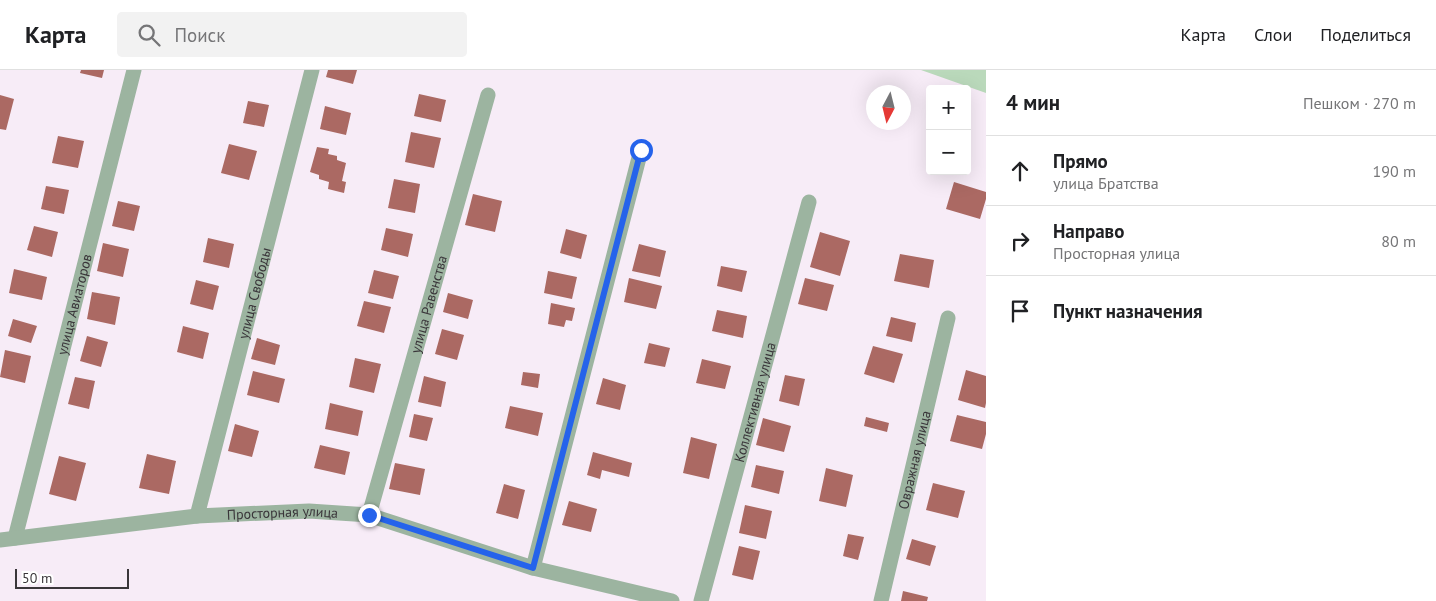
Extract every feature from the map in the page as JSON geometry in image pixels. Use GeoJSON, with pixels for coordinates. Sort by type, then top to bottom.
{"type":"FeatureCollection","features":[{"type":"Feature","properties":{"kind":"street","name":"улица Авиаторов"},"geometry":{"type":"LineString","coordinates":[[7,539],[134,70]]}},
{"type":"Feature","properties":{"kind":"street","name":"улица Свободы"},"geometry":{"type":"LineString","coordinates":[[197,516],[312,70]]}},
{"type":"Feature","properties":{"kind":"street","name":"улица Равенства"},"geometry":{"type":"LineString","coordinates":[[369,515],[488,95]]}},
{"type":"Feature","properties":{"kind":"street"},"geometry":{"type":"LineString","coordinates":[[533,568],[641,150]]}},
{"type":"Feature","properties":{"kind":"street","name":"Коллективная улица"},"geometry":{"type":"LineString","coordinates":[[701,601],[809,202]]}},
{"type":"Feature","properties":{"kind":"street","name":"Овражная улица"},"geometry":{"type":"LineString","coordinates":[[881,601],[948,318]]}},
{"type":"Feature","properties":{"kind":"street","name":"Просторная улица"},"geometry":{"type":"LineString","coordinates":[[7,539],[197,516],[309,511],[369,515],[533,568],[672,601]]}},
{"type":"Feature","properties":{"kind":"green space"},"geometry":{"type":"Polygon","coordinates":[[[921,70],[986,70],[986,93],[971,88],[971,85],[963,85],[921,70]]]}},
{"type":"Feature","properties":{"kind":"building"},"geometry":{"type":"Polygon","coordinates":[[[81,70],[104,70],[102,78],[80,73],[81,70]]]}},
{"type":"Feature","properties":{"kind":"building"},"geometry":{"type":"Polygon","coordinates":[[[328,70],[357,70],[353,84],[326,77],[328,70]]]}},
{"type":"Feature","properties":{"kind":"building"},"geometry":{"type":"Polygon","coordinates":[[[419,94],[446,100],[441,122],[414,116],[419,94]]]}},
{"type":"Feature","properties":{"kind":"building"},"geometry":{"type":"Polygon","coordinates":[[[0,95],[14,99],[6,130],[0,129],[0,95]]]}},
{"type":"Feature","properties":{"kind":"building"},"geometry":{"type":"Polygon","coordinates":[[[248,101],[269,105],[264,127],[243,123],[248,101]]]}},
{"type":"Feature","properties":{"kind":"building"},"geometry":{"type":"Polygon","coordinates":[[[325,106],[351,113],[346,135],[320,129],[325,106]]]}},
{"type":"Feature","properties":{"kind":"building"},"geometry":{"type":"Polygon","coordinates":[[[411,132],[441,138],[434,168],[405,162],[411,132]]]}},
{"type":"Feature","properties":{"kind":"building"},"geometry":{"type":"Polygon","coordinates":[[[58,136],[84,141],[78,168],[52,163],[58,136]]]}},
{"type":"Feature","properties":{"kind":"building"},"geometry":{"type":"Polygon","coordinates":[[[229,144],[257,151],[249,180],[221,173],[229,144]]]}},
{"type":"Feature","properties":{"kind":"building"},"geometry":{"type":"Polygon","coordinates":[[[317,147],[329,149],[328,154],[337,156],[337,160],[346,163],[342,181],[346,182],[344,193],[328,189],[329,182],[319,179],[319,175],[310,172],[317,147]]]}},
{"type":"Feature","properties":{"kind":"building"},"geometry":{"type":"Polygon","coordinates":[[[394,179],[420,184],[415,213],[388,208],[394,179]]]}},
{"type":"Feature","properties":{"kind":"building"},"geometry":{"type":"Polygon","coordinates":[[[954,182],[986,192],[986,199],[980,219],[946,209],[954,182]]]}},
{"type":"Feature","properties":{"kind":"building"},"geometry":{"type":"Polygon","coordinates":[[[46,186],[69,190],[64,214],[41,209],[46,186]]]}},
{"type":"Feature","properties":{"kind":"building"},"geometry":{"type":"Polygon","coordinates":[[[473,194],[502,201],[495,232],[465,225],[473,194]]]}},
{"type":"Feature","properties":{"kind":"building"},"geometry":{"type":"Polygon","coordinates":[[[118,201],[140,206],[134,231],[112,226],[118,201]]]}},
{"type":"Feature","properties":{"kind":"building"},"geometry":{"type":"Polygon","coordinates":[[[34,226],[58,232],[52,257],[27,250],[34,226]]]}},
{"type":"Feature","properties":{"kind":"building"},"geometry":{"type":"Polygon","coordinates":[[[386,228],[413,234],[408,257],[381,250],[386,228]]]}},
{"type":"Feature","properties":{"kind":"building"},"geometry":{"type":"Polygon","coordinates":[[[566,229],[587,235],[581,259],[560,253],[566,229]]]}},
{"type":"Feature","properties":{"kind":"building"},"geometry":{"type":"Polygon","coordinates":[[[820,232],[850,241],[840,276],[810,267],[820,232]]]}},
{"type":"Feature","properties":{"kind":"building"},"geometry":{"type":"Polygon","coordinates":[[[208,238],[234,244],[229,268],[203,262],[208,238]]]}},
{"type":"Feature","properties":{"kind":"building"},"geometry":{"type":"Polygon","coordinates":[[[103,243],[129,249],[123,277],[97,271],[103,243]]]}},
{"type":"Feature","properties":{"kind":"building"},"geometry":{"type":"Polygon","coordinates":[[[639,244],[666,251],[660,277],[632,271],[639,244]]]}},
{"type":"Feature","properties":{"kind":"building"},"geometry":{"type":"Polygon","coordinates":[[[900,254],[934,260],[929,288],[894,281],[900,254]]]}},
{"type":"Feature","properties":{"kind":"building"},"geometry":{"type":"Polygon","coordinates":[[[721,266],[747,271],[742,292],[717,286],[721,266]]]}},
{"type":"Feature","properties":{"kind":"building"},"geometry":{"type":"Polygon","coordinates":[[[14,269],[47,277],[42,300],[9,293],[14,269]]]}},
{"type":"Feature","properties":{"kind":"building"},"geometry":{"type":"Polygon","coordinates":[[[374,270],[399,276],[393,299],[368,293],[374,270]]]}},
{"type":"Feature","properties":{"kind":"building"},"geometry":{"type":"Polygon","coordinates":[[[548,271],[577,277],[572,299],[544,293],[548,271]]]}},
{"type":"Feature","properties":{"kind":"building"},"geometry":{"type":"Polygon","coordinates":[[[629,278],[662,286],[656,309],[624,302],[629,278]]]}},
{"type":"Feature","properties":{"kind":"building"},"geometry":{"type":"Polygon","coordinates":[[[805,278],[834,285],[827,311],[798,304],[805,278]]]}},
{"type":"Feature","properties":{"kind":"building"},"geometry":{"type":"Polygon","coordinates":[[[196,280],[219,286],[213,310],[190,304],[196,280]]]}},
{"type":"Feature","properties":{"kind":"building"},"geometry":{"type":"Polygon","coordinates":[[[92,292],[120,297],[115,325],[87,319],[92,292]]]}},
{"type":"Feature","properties":{"kind":"building"},"geometry":{"type":"Polygon","coordinates":[[[448,293],[473,300],[468,319],[443,312],[448,293]]]}},
{"type":"Feature","properties":{"kind":"building"},"geometry":{"type":"Polygon","coordinates":[[[364,301],[391,307],[384,333],[357,326],[364,301]]]}},
{"type":"Feature","properties":{"kind":"building"},"geometry":{"type":"Polygon","coordinates":[[[551,303],[575,308],[572,321],[566,320],[564,327],[548,324],[551,303]]]}},
{"type":"Feature","properties":{"kind":"building"},"geometry":{"type":"Polygon","coordinates":[[[717,310],[747,316],[743,338],[712,331],[717,310]]]}},
{"type":"Feature","properties":{"kind":"building"},"geometry":{"type":"Polygon","coordinates":[[[891,317],[916,323],[912,342],[886,336],[891,317]]]}},
{"type":"Feature","properties":{"kind":"building"},"geometry":{"type":"Polygon","coordinates":[[[13,319],[37,326],[31,343],[8,336],[13,319]]]}},
{"type":"Feature","properties":{"kind":"building"},"geometry":{"type":"Polygon","coordinates":[[[183,326],[209,333],[203,359],[177,352],[183,326]]]}},
{"type":"Feature","properties":{"kind":"building"},"geometry":{"type":"Polygon","coordinates":[[[442,329],[464,335],[457,360],[435,354],[442,329]]]}},
{"type":"Feature","properties":{"kind":"building"},"geometry":{"type":"Polygon","coordinates":[[[87,336],[108,342],[101,367],[80,361],[87,336]]]}},
{"type":"Feature","properties":{"kind":"building"},"geometry":{"type":"Polygon","coordinates":[[[257,338],[280,345],[275,365],[251,359],[257,338]]]}},
{"type":"Feature","properties":{"kind":"building"},"geometry":{"type":"Polygon","coordinates":[[[649,343],[670,348],[665,367],[644,363],[649,343]]]}},
{"type":"Feature","properties":{"kind":"building"},"geometry":{"type":"Polygon","coordinates":[[[873,346],[903,354],[894,383],[864,374],[873,346]]]}},
{"type":"Feature","properties":{"kind":"building"},"geometry":{"type":"Polygon","coordinates":[[[5,350],[31,356],[25,383],[0,377],[5,350]]]}},
{"type":"Feature","properties":{"kind":"building"},"geometry":{"type":"Polygon","coordinates":[[[355,358],[381,364],[374,393],[349,387],[355,358]]]}},
{"type":"Feature","properties":{"kind":"building"},"geometry":{"type":"Polygon","coordinates":[[[702,359],[731,366],[725,389],[696,383],[702,359]]]}},
{"type":"Feature","properties":{"kind":"building"},"geometry":{"type":"Polygon","coordinates":[[[966,370],[986,376],[985,408],[958,400],[966,370]]]}},
{"type":"Feature","properties":{"kind":"building"},"geometry":{"type":"Polygon","coordinates":[[[253,371],[285,379],[279,403],[247,395],[253,371]]]}},
{"type":"Feature","properties":{"kind":"building"},"geometry":{"type":"Polygon","coordinates":[[[523,372],[540,374],[538,388],[521,385],[523,372]]]}},
{"type":"Feature","properties":{"kind":"building"},"geometry":{"type":"Polygon","coordinates":[[[785,375],[805,379],[799,406],[779,401],[785,375]]]}},
{"type":"Feature","properties":{"kind":"building"},"geometry":{"type":"Polygon","coordinates":[[[424,376],[446,382],[441,407],[418,402],[424,376]]]}},
{"type":"Feature","properties":{"kind":"building"},"geometry":{"type":"Polygon","coordinates":[[[75,377],[95,381],[89,409],[68,404],[75,377]]]}},
{"type":"Feature","properties":{"kind":"building"},"geometry":{"type":"Polygon","coordinates":[[[603,378],[626,385],[620,410],[596,404],[603,378]]]}},
{"type":"Feature","properties":{"kind":"building"},"geometry":{"type":"Polygon","coordinates":[[[330,403],[363,411],[358,436],[325,429],[330,403]]]}},
{"type":"Feature","properties":{"kind":"building"},"geometry":{"type":"Polygon","coordinates":[[[510,406],[543,413],[538,436],[505,428],[510,406]]]}},
{"type":"Feature","properties":{"kind":"building"},"geometry":{"type":"Polygon","coordinates":[[[414,414],[433,418],[427,441],[409,437],[414,414]]]}},
{"type":"Feature","properties":{"kind":"building"},"geometry":{"type":"Polygon","coordinates":[[[957,415],[986,422],[986,434],[982,449],[950,441],[957,415]]]}},
{"type":"Feature","properties":{"kind":"building"},"geometry":{"type":"Polygon","coordinates":[[[866,417],[889,423],[887,432],[864,426],[866,417]]]}},
{"type":"Feature","properties":{"kind":"building"},"geometry":{"type":"Polygon","coordinates":[[[763,418],[791,426],[784,452],[756,445],[763,418]]]}},
{"type":"Feature","properties":{"kind":"building"},"geometry":{"type":"Polygon","coordinates":[[[235,424],[259,431],[252,457],[228,451],[235,424]]]}},
{"type":"Feature","properties":{"kind":"building"},"geometry":{"type":"Polygon","coordinates":[[[691,437],[717,444],[709,479],[683,473],[691,437]]]}},
{"type":"Feature","properties":{"kind":"building"},"geometry":{"type":"Polygon","coordinates":[[[320,445],[350,452],[345,475],[314,468],[320,445]]]}},
{"type":"Feature","properties":{"kind":"building"},"geometry":{"type":"Polygon","coordinates":[[[593,452],[632,463],[629,477],[602,470],[600,479],[587,475],[593,452]]]}},
{"type":"Feature","properties":{"kind":"building"},"geometry":{"type":"Polygon","coordinates":[[[147,454],[176,461],[169,494],[139,488],[147,454]]]}},
{"type":"Feature","properties":{"kind":"building"},"geometry":{"type":"Polygon","coordinates":[[[59,456],[86,463],[76,501],[49,494],[59,456]]]}},
{"type":"Feature","properties":{"kind":"building"},"geometry":{"type":"Polygon","coordinates":[[[395,463],[425,469],[420,495],[389,489],[395,463]]]}},
{"type":"Feature","properties":{"kind":"building"},"geometry":{"type":"Polygon","coordinates":[[[756,465],[784,471],[779,494],[751,487],[756,465]]]}},
{"type":"Feature","properties":{"kind":"building"},"geometry":{"type":"Polygon","coordinates":[[[826,468],[853,475],[846,507],[819,501],[826,468]]]}},
{"type":"Feature","properties":{"kind":"building"},"geometry":{"type":"Polygon","coordinates":[[[933,483],[965,491],[958,518],[926,510],[933,483]]]}},
{"type":"Feature","properties":{"kind":"building"},"geometry":{"type":"Polygon","coordinates":[[[504,484],[525,490],[518,519],[496,513],[504,484]]]}},
{"type":"Feature","properties":{"kind":"building"},"geometry":{"type":"Polygon","coordinates":[[[569,501],[597,509],[591,532],[562,525],[569,501]]]}},
{"type":"Feature","properties":{"kind":"building"},"geometry":{"type":"Polygon","coordinates":[[[745,505],[772,511],[766,539],[739,533],[745,505]]]}},
{"type":"Feature","properties":{"kind":"building"},"geometry":{"type":"Polygon","coordinates":[[[848,534],[864,537],[858,560],[843,556],[848,534]]]}},
{"type":"Feature","properties":{"kind":"building"},"geometry":{"type":"Polygon","coordinates":[[[912,539],[936,546],[930,566],[906,559],[912,539]]]}},
{"type":"Feature","properties":{"kind":"building"},"geometry":{"type":"Polygon","coordinates":[[[739,546],[760,551],[753,580],[732,575],[739,546]]]}},
{"type":"Feature","properties":{"kind":"building"},"geometry":{"type":"Polygon","coordinates":[[[903,591],[928,597],[927,601],[901,601],[903,591]]]}},
{"type":"Feature","properties":{"kind":"route"},"geometry":{"type":"LineString","coordinates":[[369,515],[533,568],[641,150]]}}]}
